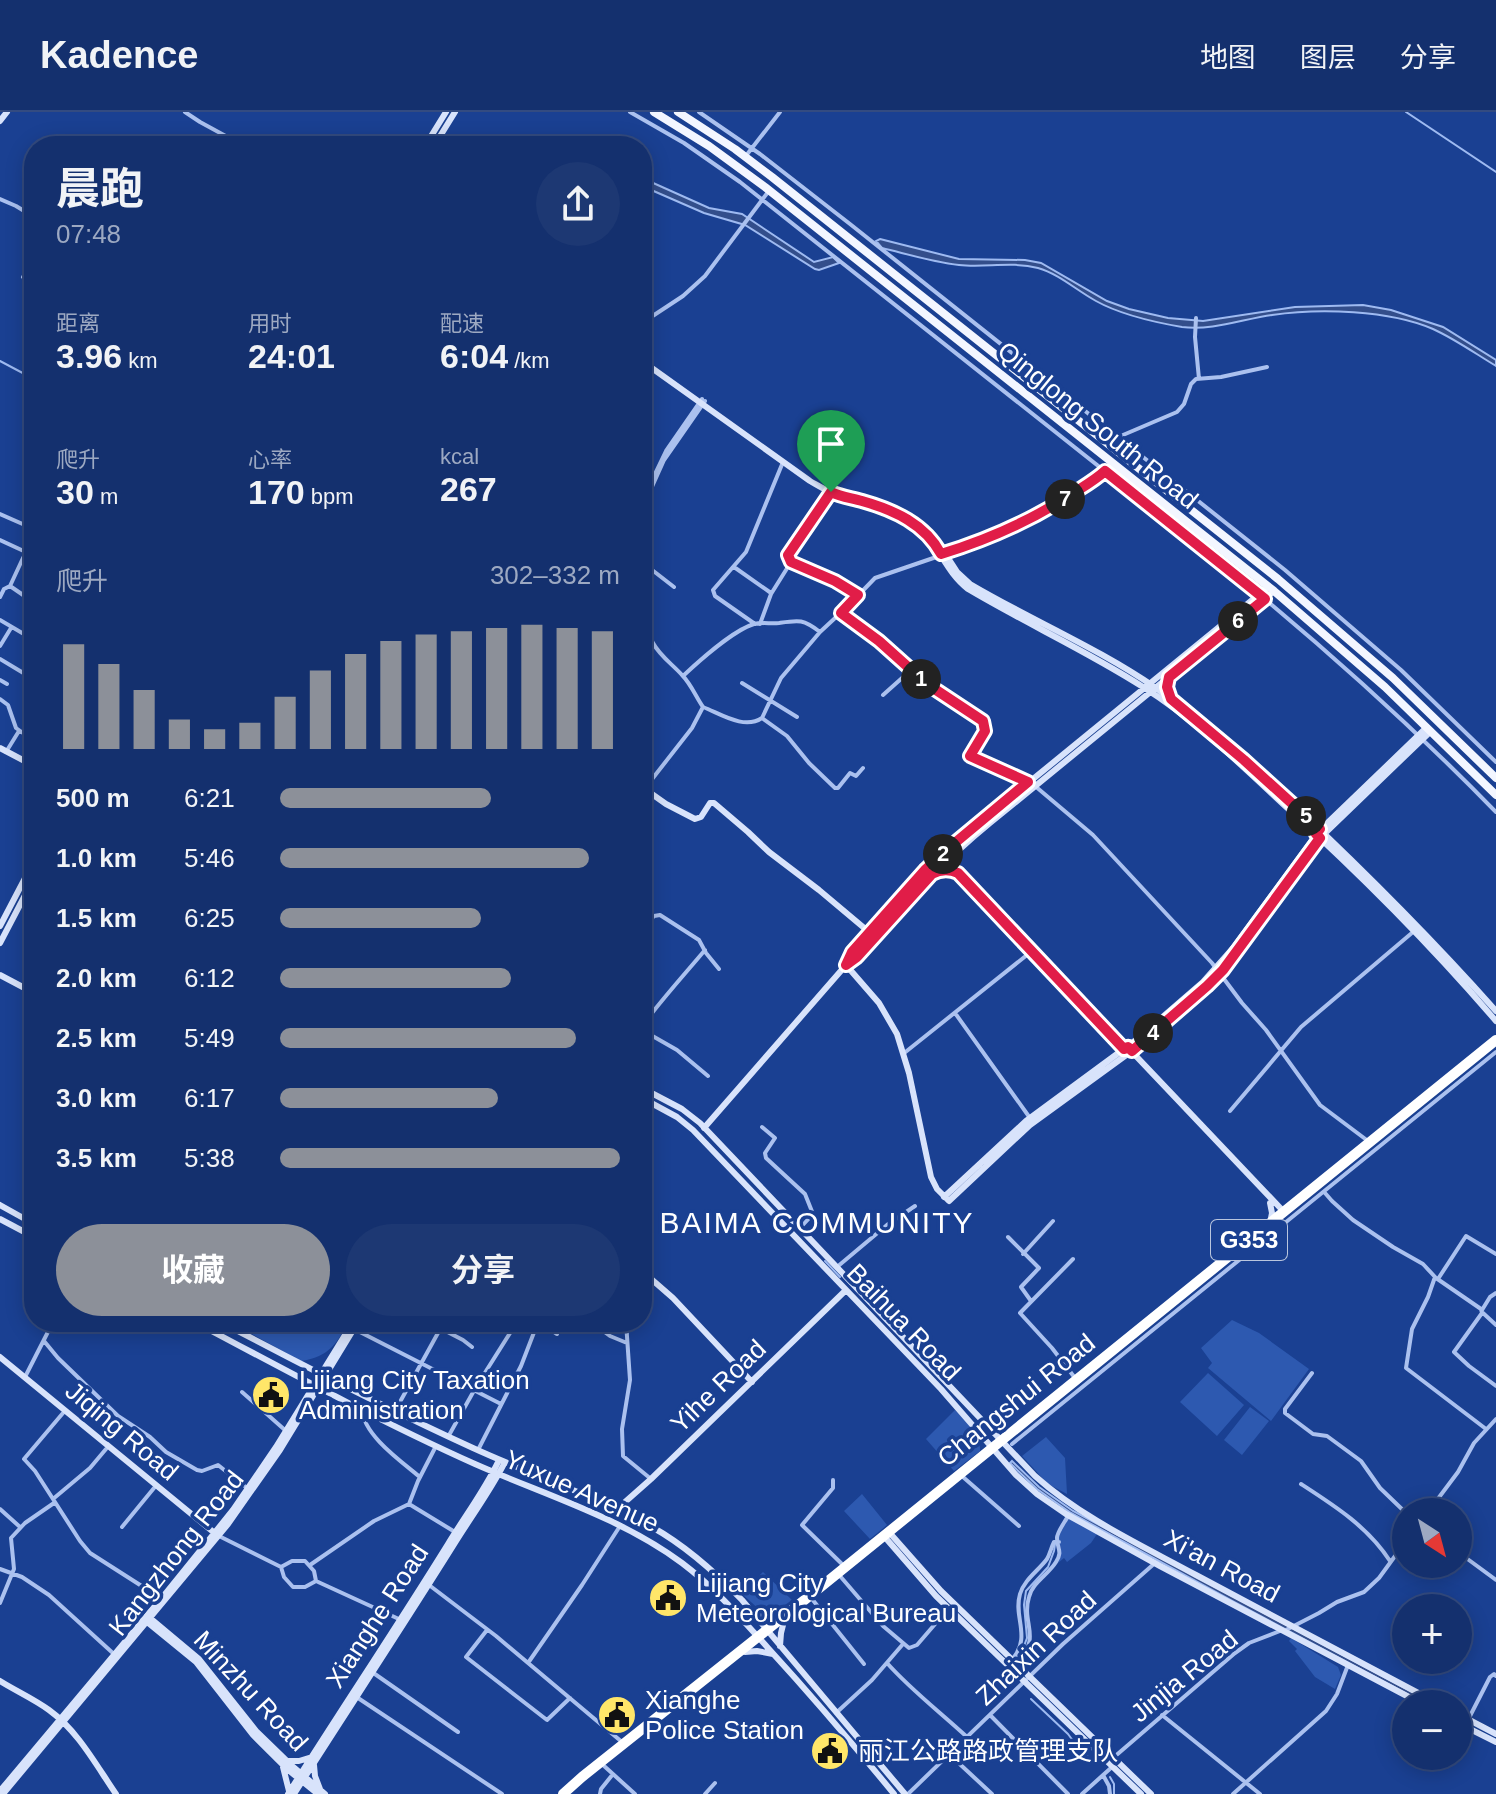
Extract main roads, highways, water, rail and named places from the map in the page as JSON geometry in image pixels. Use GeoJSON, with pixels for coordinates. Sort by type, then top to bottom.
{"type":"FeatureCollection","features":[{"type":"Feature","properties":{"kind":"highway","name":"Changshui Road"},"geometry":{"type":"LineString","coordinates":[[563,1794],[887,1535],[1009,1443],[1297,1202],[1496,1043]]}},
{"type":"Feature","properties":{"kind":"highway","name":"Changshui Road"},"geometry":{"type":"LineString","coordinates":[[1009,1443],[1076,1380],[1270,1223],[1323,1190],[1496,1043]]}},
{"type":"Feature","properties":{"kind":"highway","name":"Changshui Road"},"geometry":{"type":"LineString","coordinates":[[887,1535],[994,1454]]}},
{"type":"Feature","properties":{"kind":"highway","name":"Changshui Road"},"geometry":{"type":"LineString","coordinates":[[783,1619],[812,1599],[842,1571]]}},
{"type":"Feature","properties":{"kind":"highway","name":"Changshui Road"},"geometry":{"type":"LineString","coordinates":[[569,1794],[744,1650]]}},
{"type":"Feature","properties":{"kind":"main road"},"geometry":{"type":"LineString","coordinates":[[0,121],[7,112]]}},
{"type":"Feature","properties":{"kind":"main road"},"geometry":{"type":"LineString","coordinates":[[431,136],[446,112]]}},
{"type":"Feature","properties":{"kind":"main road"},"geometry":{"type":"LineString","coordinates":[[440,136],[455,112]]}},
{"type":"Feature","properties":{"kind":"main road","name":"Qinglong South Road"},"geometry":{"type":"LineString","coordinates":[[654,112],[709,146],[769,190],[1271,589],[1429,729],[1496,795]]}},
{"type":"Feature","properties":{"kind":"main road","name":"Qinglong South Road"},"geometry":{"type":"LineString","coordinates":[[678,112],[745,157],[1247,554],[1339,631],[1496,778]]}},
{"type":"Feature","properties":{"kind":"main road"},"geometry":{"type":"LineString","coordinates":[[652,365],[810,481],[831,492],[903,517],[928,536],[970,584],[1171,699],[1244,760],[1404,912],[1496,1011]]}},
{"type":"Feature","properties":{"kind":"main road"},"geometry":{"type":"LineString","coordinates":[[702,402],[821,483],[885,505],[913,519],[936,539],[943,554]]}},
{"type":"Feature","properties":{"kind":"main road"},"geometry":{"type":"LineString","coordinates":[[704,1128],[945,857],[1133,697],[1169,677],[1271,589]]}},
{"type":"Feature","properties":{"kind":"main road"},"geometry":{"type":"LineString","coordinates":[[846,965],[852,952],[910,886],[1032,784],[1141,700],[1160,675],[1262,597]]}},
{"type":"Feature","properties":{"kind":"main road"},"geometry":{"type":"LineString","coordinates":[[1138,680],[1160,675]]}},
{"type":"Feature","properties":{"kind":"main road"},"geometry":{"type":"LineString","coordinates":[[1169,677],[1167,687],[1171,699]]}},
{"type":"Feature","properties":{"kind":"main road"},"geometry":{"type":"LineString","coordinates":[[1133,697],[1138,680]]}},
{"type":"Feature","properties":{"kind":"main road"},"geometry":{"type":"LineString","coordinates":[[1150,688],[1320,834],[1496,1021]]}},
{"type":"Feature","properties":{"kind":"main road"},"geometry":{"type":"LineString","coordinates":[[1141,700],[1158,697]]}},
{"type":"Feature","properties":{"kind":"main road"},"geometry":{"type":"LineString","coordinates":[[946,1199],[1030,1125],[1128,1050],[1218,971],[1320,834],[1429,729]]}},
{"type":"Feature","properties":{"kind":"main road"},"geometry":{"type":"LineString","coordinates":[[3,750],[24,761]]}},
{"type":"Feature","properties":{"kind":"main road"},"geometry":{"type":"LineString","coordinates":[[652,795],[695,819],[701,817],[710,803],[714,803],[869,932]]}},
{"type":"Feature","properties":{"kind":"main road"},"geometry":{"type":"LineString","coordinates":[[959,872],[960,847]]}},
{"type":"Feature","properties":{"kind":"main road"},"geometry":{"type":"LineString","coordinates":[[945,857],[1128,1050]]}},
{"type":"Feature","properties":{"kind":"main road"},"geometry":{"type":"LineString","coordinates":[[932,874],[945,870],[959,872],[1284,1215]]}},
{"type":"Feature","properties":{"kind":"main road"},"geometry":{"type":"LineString","coordinates":[[0,926],[24,880]]}},
{"type":"Feature","properties":{"kind":"main road"},"geometry":{"type":"LineString","coordinates":[[0,943],[24,897]]}},
{"type":"Feature","properties":{"kind":"main road"},"geometry":{"type":"LineString","coordinates":[[846,965],[883,1009],[897,1034],[931,1177],[946,1199]]}},
{"type":"Feature","properties":{"kind":"main road"},"geometry":{"type":"LineString","coordinates":[[0,975],[24,988]]}},
{"type":"Feature","properties":{"kind":"main road"},"geometry":{"type":"LineString","coordinates":[[946,1199],[1030,1118],[1128,1050]]}},
{"type":"Feature","properties":{"kind":"main road","name":"Xi'an Road"},"geometry":{"type":"LineString","coordinates":[[652,1093],[682,1109],[704,1128],[1009,1443],[1035,1476],[1077,1509],[1287,1629]]}},
{"type":"Feature","properties":{"kind":"main road","name":"Baihua Road"},"geometry":{"type":"LineString","coordinates":[[652,1103],[693,1130],[941,1389],[994,1454]]}},
{"type":"Feature","properties":{"kind":"main road"},"geometry":{"type":"LineString","coordinates":[[1272,1202],[1297,1202]]}},
{"type":"Feature","properties":{"kind":"main road"},"geometry":{"type":"LineString","coordinates":[[1270,1223],[1272,1202]]}},
{"type":"Feature","properties":{"kind":"main road"},"geometry":{"type":"LineString","coordinates":[[0,1205],[24,1218]]}},
{"type":"Feature","properties":{"kind":"main road"},"geometry":{"type":"LineString","coordinates":[[0,1219],[24,1232]]}},
{"type":"Feature","properties":{"kind":"main road"},"geometry":{"type":"LineString","coordinates":[[652,1280],[752,1382]]}},
{"type":"Feature","properties":{"kind":"main road","name":"Yihe Road"},"geometry":{"type":"LineString","coordinates":[[616,1510],[846,1290]]}},
{"type":"Feature","properties":{"kind":"main road","name":"Yuxue Avenue"},"geometry":{"type":"LineString","coordinates":[[214,1332],[436,1446],[620,1526],[656,1545],[693,1571],[743,1621],[763,1635]]}},
{"type":"Feature","properties":{"kind":"main road","name":"Yuxue Avenue"},"geometry":{"type":"LineString","coordinates":[[240,1332],[448,1437],[653,1528],[692,1554],[722,1580],[753,1613],[763,1635]]}},
{"type":"Feature","properties":{"kind":"main road","name":"Kangzhong Road"},"geometry":{"type":"LineString","coordinates":[[2,1793],[216,1536],[265,1472],[350,1332]]}},
{"type":"Feature","properties":{"kind":"main road","name":"Jiqing Road"},"geometry":{"type":"LineString","coordinates":[[0,1360],[25,1377],[216,1536]]}},
{"type":"Feature","properties":{"kind":"main road","name":"Jiqing Road"},"geometry":{"type":"LineString","coordinates":[[0,1360],[216,1536]]}},
{"type":"Feature","properties":{"kind":"main road","name":"Kangzhong Road"},"geometry":{"type":"LineString","coordinates":[[61,1722],[216,1536],[317,1386]]}},
{"type":"Feature","properties":{"kind":"main road","name":"Xi'an Road"},"geometry":{"type":"LineString","coordinates":[[994,1454],[1027,1486],[1068,1516],[1401,1690]]}},
{"type":"Feature","properties":{"kind":"main road","name":"Xianghe Road"},"geometry":{"type":"LineString","coordinates":[[313,1760],[429,1585],[502,1461]]}},
{"type":"Feature","properties":{"kind":"main road","name":"Xianghe Road"},"geometry":{"type":"LineString","coordinates":[[291,1794],[354,1689],[496,1473]]}},
{"type":"Feature","properties":{"kind":"main road"},"geometry":{"type":"LineString","coordinates":[[887,1535],[914,1573],[948,1609],[1151,1794]]}},
{"type":"Feature","properties":{"kind":"main road"},"geometry":{"type":"LineString","coordinates":[[887,1535],[1141,1794]]}},
{"type":"Feature","properties":{"kind":"main road"},"geometry":{"type":"LineString","coordinates":[[753,1613],[783,1619],[780,1646]]}},
{"type":"Feature","properties":{"kind":"main road","name":"Minzhu Road"},"geometry":{"type":"LineString","coordinates":[[147,1619],[196,1662],[253,1735],[321,1793]]}},
{"type":"Feature","properties":{"kind":"main road"},"geometry":{"type":"LineString","coordinates":[[743,1621],[746,1631],[744,1650],[773,1654]]}},
{"type":"Feature","properties":{"kind":"main road"},"geometry":{"type":"LineString","coordinates":[[763,1635],[780,1646],[906,1794]]}},
{"type":"Feature","properties":{"kind":"main road"},"geometry":{"type":"LineString","coordinates":[[763,1635],[773,1654],[894,1794]]}},
{"type":"Feature","properties":{"kind":"main road","name":"Xi'an Road"},"geometry":{"type":"LineString","coordinates":[[1329,1650],[1348,1665],[1407,1690]]}},
{"type":"Feature","properties":{"kind":"main road"},"geometry":{"type":"LineString","coordinates":[[0,1681],[49,1711],[61,1722],[82,1745],[116,1794]]}},
{"type":"Feature","properties":{"kind":"main road"},"geometry":{"type":"LineString","coordinates":[[1472,1724],[1496,1734]]}},
{"type":"Feature","properties":{"kind":"main road"},"geometry":{"type":"LineString","coordinates":[[1472,1726],[1496,1742]]}},
{"type":"Feature","properties":{"kind":"main road"},"geometry":{"type":"LineString","coordinates":[[291,1794],[283,1762],[313,1760],[321,1793],[305,1794]]}},
{"type":"Feature","properties":{"kind":"waterway"},"geometry":{"type":"LineString","coordinates":[[1406,112],[1496,172]]}},
{"type":"Feature","properties":{"kind":"waterway"},"geometry":{"type":"LineString","coordinates":[[0,361],[24,374]]}},
{"type":"Feature","properties":{"kind":"waterway"},"geometry":{"type":"LineString","coordinates":[[825,1261],[840,1277]]}},
{"type":"Feature","properties":{"kind":"waterway"},"geometry":{"type":"LineString","coordinates":[[1017,1658],[1027,1638],[1026,1591],[1048,1567],[1055,1544]]}},
{"type":"Feature","properties":{"kind":"waterway"},"geometry":{"type":"LineString","coordinates":[[1031,1699],[1096,1764]]}},
{"type":"Feature","properties":{"kind":"waterway"},"geometry":{"type":"LineString","coordinates":[[1110,1777],[1114,1794]]}},
{"type":"Feature","properties":{"kind":"place","name":"Lijiang City Taxation Administration"},"geometry":{"type":"Point","coordinates":[271,1395]}},
{"type":"Feature","properties":{"kind":"place","name":"Lijiang City Meteorological Bureau"},"geometry":{"type":"Point","coordinates":[668,1598]}},
{"type":"Feature","properties":{"kind":"place","name":"Xianghe Police Station"},"geometry":{"type":"Point","coordinates":[617,1715]}},
{"type":"Feature","properties":{"kind":"place","name":"丽江公路路政管理支队"},"geometry":{"type":"Point","coordinates":[830,1751]}},
{"type":"Feature","properties":{"kind":"district","name":"BAIMA COMMUNITY"},"geometry":{"type":"Point","coordinates":[817,1223]}}]}
